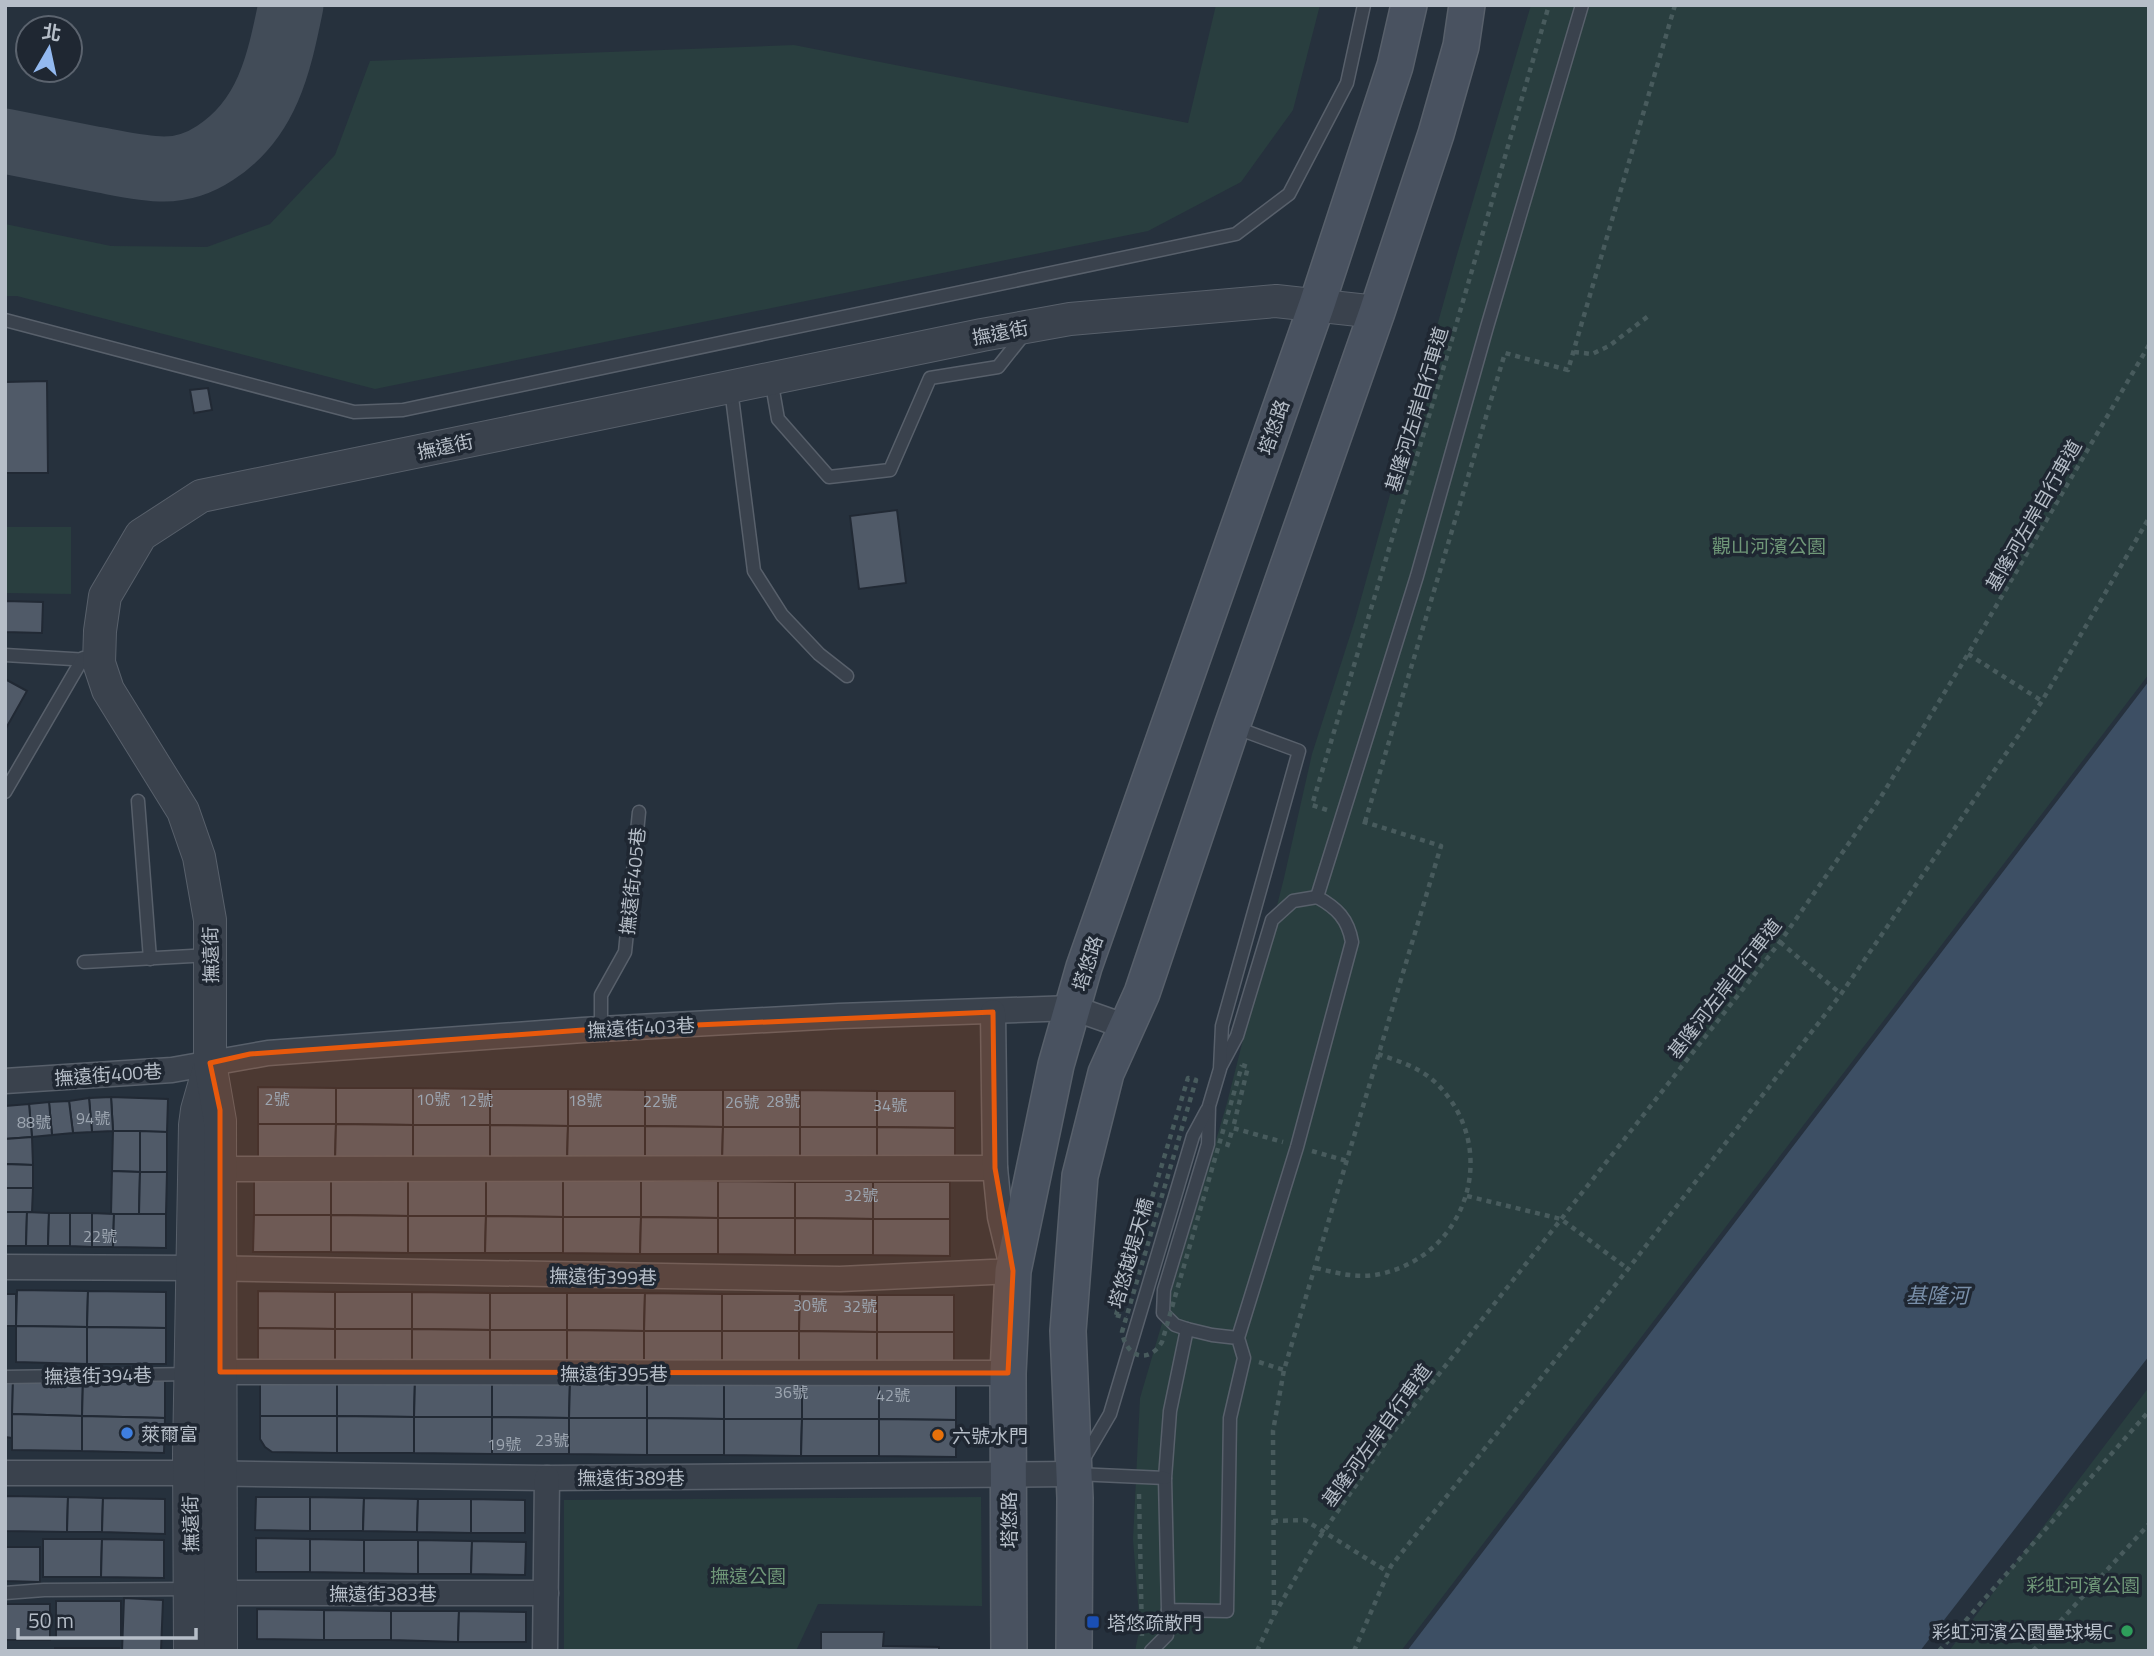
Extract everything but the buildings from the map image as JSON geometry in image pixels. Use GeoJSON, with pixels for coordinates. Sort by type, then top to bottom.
{"type":"FeatureCollection","features":[{"type":"Feature","properties":{"kind":"main road"},"geometry":{"type":"LineString","coordinates":[[1317,304],[1395,66],[1409,5]]}},
{"type":"Feature","properties":{"kind":"main road"},"geometry":{"type":"LineString","coordinates":[[1074,1651],[1074,1474],[1068,1331],[1080,1176],[1105,1073],[1142,993],[1436,134],[1461,46],[1467,5]]}},
{"type":"Feature","properties":{"kind":"main road","name":"塔悠路"},"geometry":{"type":"LineString","coordinates":[[1009,1651],[1008,1373],[1013,1272],[1056,1065],[1084,967],[1317,304]]}},
{"type":"Feature","properties":{"kind":"street","name":"撫遠街"},"geometry":{"type":"LineString","coordinates":[[207,1268],[220,1169],[220,1110],[211,1063],[210,920],[198,857],[183,811],[91,661],[100,631],[105,596],[141,536],[201,496],[1031,326],[1070,319],[1276,301],[1377,312]]}},
{"type":"Feature","properties":{"kind":"street","name":"撫遠街403巷"},"geometry":{"type":"LineString","coordinates":[[211,1063],[268,1052],[601,1029],[839,1016],[1073,1008]]}},
{"type":"Feature","properties":{"kind":"street"},"geometry":{"type":"LineString","coordinates":[[1073,1008],[1127,1027]]}},
{"type":"Feature","properties":{"kind":"street"},"geometry":{"type":"LineString","coordinates":[[993,1012],[995,1168],[1000,1217],[1013,1272]]}},
{"type":"Feature","properties":{"kind":"street","name":"撫遠街"},"geometry":{"type":"LineString","coordinates":[[190,1651],[205,1591],[207,1268],[195,1125],[211,1063]]}},
{"type":"Feature","properties":{"kind":"street","name":"撫遠街400巷"},"geometry":{"type":"LineString","coordinates":[[5,1082],[172,1070],[211,1063]]}},
{"type":"Feature","properties":{"kind":"street"},"geometry":{"type":"LineString","coordinates":[[220,1169],[995,1168]]}},
{"type":"Feature","properties":{"kind":"street"},"geometry":{"type":"LineString","coordinates":[[5,1267],[207,1268]]}},
{"type":"Feature","properties":{"kind":"street","name":"撫遠街399巷"},"geometry":{"type":"LineString","coordinates":[[207,1268],[840,1279],[1013,1272]]}},
{"type":"Feature","properties":{"kind":"street","name":"撫遠街395巷"},"geometry":{"type":"LineString","coordinates":[[205,1373],[1008,1373]]}},
{"type":"Feature","properties":{"kind":"street"},"geometry":{"type":"LineString","coordinates":[[5,1473],[205,1473]]}},
{"type":"Feature","properties":{"kind":"street","name":"撫遠街389巷"},"geometry":{"type":"LineString","coordinates":[[205,1473],[547,1478],[1074,1474]]}},
{"type":"Feature","properties":{"kind":"street"},"geometry":{"type":"LineString","coordinates":[[545,1651],[547,1478]]}},
{"type":"Feature","properties":{"kind":"street","name":"撫遠街"},"geometry":{"type":"LineString","coordinates":[[205,1591],[221,1651]]}},
{"type":"Feature","properties":{"kind":"street","name":"撫遠街383巷"},"geometry":{"type":"LineString","coordinates":[[205,1591],[546,1593]]}},
{"type":"Feature","properties":{"kind":"lane"},"geometry":{"type":"LineString","coordinates":[[5,320],[354,412],[403,410],[1236,234],[1289,194],[1347,83],[1364,5]]}},
{"type":"Feature","properties":{"kind":"lane"},"geometry":{"type":"LineString","coordinates":[[1317,897],[1417,576],[1490,314],[1582,5]]}},
{"type":"Feature","properties":{"kind":"lane"},"geometry":{"type":"LineString","coordinates":[[771,379],[778,419],[829,477],[890,470],[930,378],[998,367],[1031,326]]}},
{"type":"Feature","properties":{"kind":"lane"},"geometry":{"type":"LineString","coordinates":[[731,387],[754,572],[782,615],[819,654],[847,676]]}},
{"type":"Feature","properties":{"kind":"lane"},"geometry":{"type":"LineString","coordinates":[[5,655],[91,661],[5,792]]}},
{"type":"Feature","properties":{"kind":"lane"},"geometry":{"type":"LineString","coordinates":[[1220,1069],[1222,1026],[1299,751],[1232,726]]}},
{"type":"Feature","properties":{"kind":"lane"},"geometry":{"type":"LineString","coordinates":[[138,801],[150,959]]}},
{"type":"Feature","properties":{"kind":"lane","name":"撫遠街405巷"},"geometry":{"type":"LineString","coordinates":[[601,1029],[601,995],[625,952],[639,811]]}},
{"type":"Feature","properties":{"kind":"lane"},"geometry":{"type":"LineString","coordinates":[[1165,1478],[1074,1474],[1110,1414],[1193,1136],[1209,1106],[1220,1069],[1237,1036],[1272,920],[1293,901],[1317,897],[1333,906],[1345,918],[1352,943],[1297,1147],[1238,1338],[1244,1358],[1230,1418],[1227,1611],[1168,1610]]}},
{"type":"Feature","properties":{"kind":"lane"},"geometry":{"type":"LineString","coordinates":[[84,962],[210,955]]}},
{"type":"Feature","properties":{"kind":"lane"},"geometry":{"type":"LineString","coordinates":[[1209,1106],[1208,1144],[1164,1290],[1163,1313],[1175,1325],[1212,1335],[1238,1338]]}},
{"type":"Feature","properties":{"kind":"lane"},"geometry":{"type":"LineString","coordinates":[[1151,1651],[1167,1635],[1165,1478],[1170,1411],[1187,1329]]}},
{"type":"Feature","properties":{"kind":"lane","name":"撫遠街394巷"},"geometry":{"type":"LineString","coordinates":[[5,1377],[205,1373]]}},
{"type":"Feature","properties":{"kind":"lane"},"geometry":{"type":"LineString","coordinates":[[5,1593],[44,1590],[205,1591]]}},
{"type":"Feature","properties":{"kind":"path","name":"基隆河左岸自行車道"},"geometry":{"type":"LineString","coordinates":[[1326,810],[1312,805],[1549,5]]}},
{"type":"Feature","properties":{"kind":"path"},"geometry":{"type":"LineString","coordinates":[[1651,314],[1609,346],[1592,354],[1574,352],[1675,5]]}},
{"type":"Feature","properties":{"kind":"path","name":"基隆河左岸自行車道"},"geometry":{"type":"LineString","coordinates":[[1257,1651],[1274,1615],[1324,1531],[1390,1436],[1780,942],[1879,800],[2149,345]]}},
{"type":"Feature","properties":{"kind":"path","name":"基隆河左岸自行車道"},"geometry":{"type":"LineString","coordinates":[[1274,1615],[1273,1431],[1284,1370],[1441,846],[1365,822],[1505,353],[1569,370],[1574,352]]}},
{"type":"Feature","properties":{"kind":"path"},"geometry":{"type":"LineString","coordinates":[[1354,1651],[1388,1572],[1841,994],[2042,701],[2149,518]]}},
{"type":"Feature","properties":{"kind":"path"},"geometry":{"type":"LineString","coordinates":[[1968,654],[2042,701]]}},
{"type":"Feature","properties":{"kind":"path"},"geometry":{"type":"LineString","coordinates":[[1780,942],[1841,994]]}},
{"type":"Feature","properties":{"kind":"path"},"geometry":{"type":"LineString","coordinates":[[1316,1268],[1346,1276],[1378,1275],[1408,1265],[1434,1248],[1454,1224],[1467,1196],[1472,1165],[1467,1134],[1454,1105],[1434,1081],[1408,1064],[1378,1054]]}},
{"type":"Feature","properties":{"kind":"path","name":"塔悠越堤天橋"},"geometry":{"type":"LineString","coordinates":[[1115,1300],[1148,1211],[1188,1078],[1196,1080],[1122,1332],[1124,1344],[1131,1352],[1140,1356],[1150,1355],[1162,1342],[1242,1065],[1248,1067],[1233,1128],[1297,1147]]}},
{"type":"Feature","properties":{"kind":"path"},"geometry":{"type":"LineString","coordinates":[[1297,1147],[1347,1161]]}},
{"type":"Feature","properties":{"kind":"path"},"geometry":{"type":"LineString","coordinates":[[1467,1196],[1560,1219],[1628,1269]]}},
{"type":"Feature","properties":{"kind":"path"},"geometry":{"type":"LineString","coordinates":[[1125,1287],[1116,1315],[1126,1318]]}},
{"type":"Feature","properties":{"kind":"path"},"geometry":{"type":"LineString","coordinates":[[1244,1358],[1284,1370]]}},
{"type":"Feature","properties":{"kind":"path"},"geometry":{"type":"LineString","coordinates":[[1939,1651],[2149,1410]]}},
{"type":"Feature","properties":{"kind":"path"},"geometry":{"type":"LineString","coordinates":[[1139,1477],[1142,1637]]}},
{"type":"Feature","properties":{"kind":"path"},"geometry":{"type":"LineString","coordinates":[[1273,1521],[1304,1520],[1388,1572]]}},
{"type":"Feature","properties":{"kind":"path"},"geometry":{"type":"LineString","coordinates":[[2033,1651],[2149,1524]]}},
{"type":"Feature","properties":{"kind":"highlighted area"},"geometry":{"type":"Polygon","coordinates":[[[993,1012],[995,1168],[1013,1271],[1008,1373],[220,1372],[220,1110],[210,1063],[250,1054],[583,1030],[993,1012]]]}},
{"type":"Feature","properties":{"kind":"green space"},"geometry":{"type":"Polygon","coordinates":[[[1216,5],[1320,5],[1293,110],[1241,182],[1148,231],[375,389],[17,296],[5,296],[5,224],[111,246],[207,247],[270,224],[335,155],[370,61],[794,45],[1188,123],[1216,5]]]}},
{"type":"Feature","properties":{"kind":"green space","name":"觀山河濱公園"},"geometry":{"type":"Polygon","coordinates":[[[1531,5],[2149,5],[2149,674],[1401,1651],[1135,1651],[1140,1627],[1133,1540],[1140,1398],[1227,1103],[1284,878],[1312,754],[1355,620],[1456,258],[1531,5]]]}},
{"type":"Feature","properties":{"kind":"green space"},"geometry":{"type":"Polygon","coordinates":[[[5,527],[71,527],[71,594],[5,593],[5,527]]]}},
{"type":"Feature","properties":{"kind":"green space","name":"彩虹河濱公園"},"geometry":{"type":"Polygon","coordinates":[[[2149,1387],[2149,1651],[1949,1651],[2149,1387]]]}},
{"type":"Feature","properties":{"kind":"green space","name":"撫遠公園"},"geometry":{"type":"Polygon","coordinates":[[[981,1497],[982,1606],[818,1604],[796,1651],[564,1651],[564,1500],[981,1497]]]}},
{"type":"Feature","properties":{"kind":"water","name":"基隆河"},"geometry":{"type":"Polygon","coordinates":[[[2149,681],[2149,1356],[1920,1651],[1407,1651],[2149,681]]]}},
{"type":"Feature","properties":{"kind":"taxiway"},"geometry":{"type":"LineString","coordinates":[[5,141],[147,168],[177,168],[203,160],[233,139],[248,124],[259,107],[276,68],[291,5]]}},
{"type":"Feature","properties":{"kind":"place","name":"萊爾富"},"geometry":{"type":"Point","coordinates":[127,1433]}},
{"type":"Feature","properties":{"kind":"place","name":"六號水門"},"geometry":{"type":"Point","coordinates":[938,1435]}},
{"type":"Feature","properties":{"kind":"place","name":"塔悠疏散門"},"geometry":{"type":"Point","coordinates":[1093,1622]}},
{"type":"Feature","properties":{"kind":"place","name":"彩虹河濱公園壘球場C"},"geometry":{"type":"Point","coordinates":[2127,1631]}}]}
